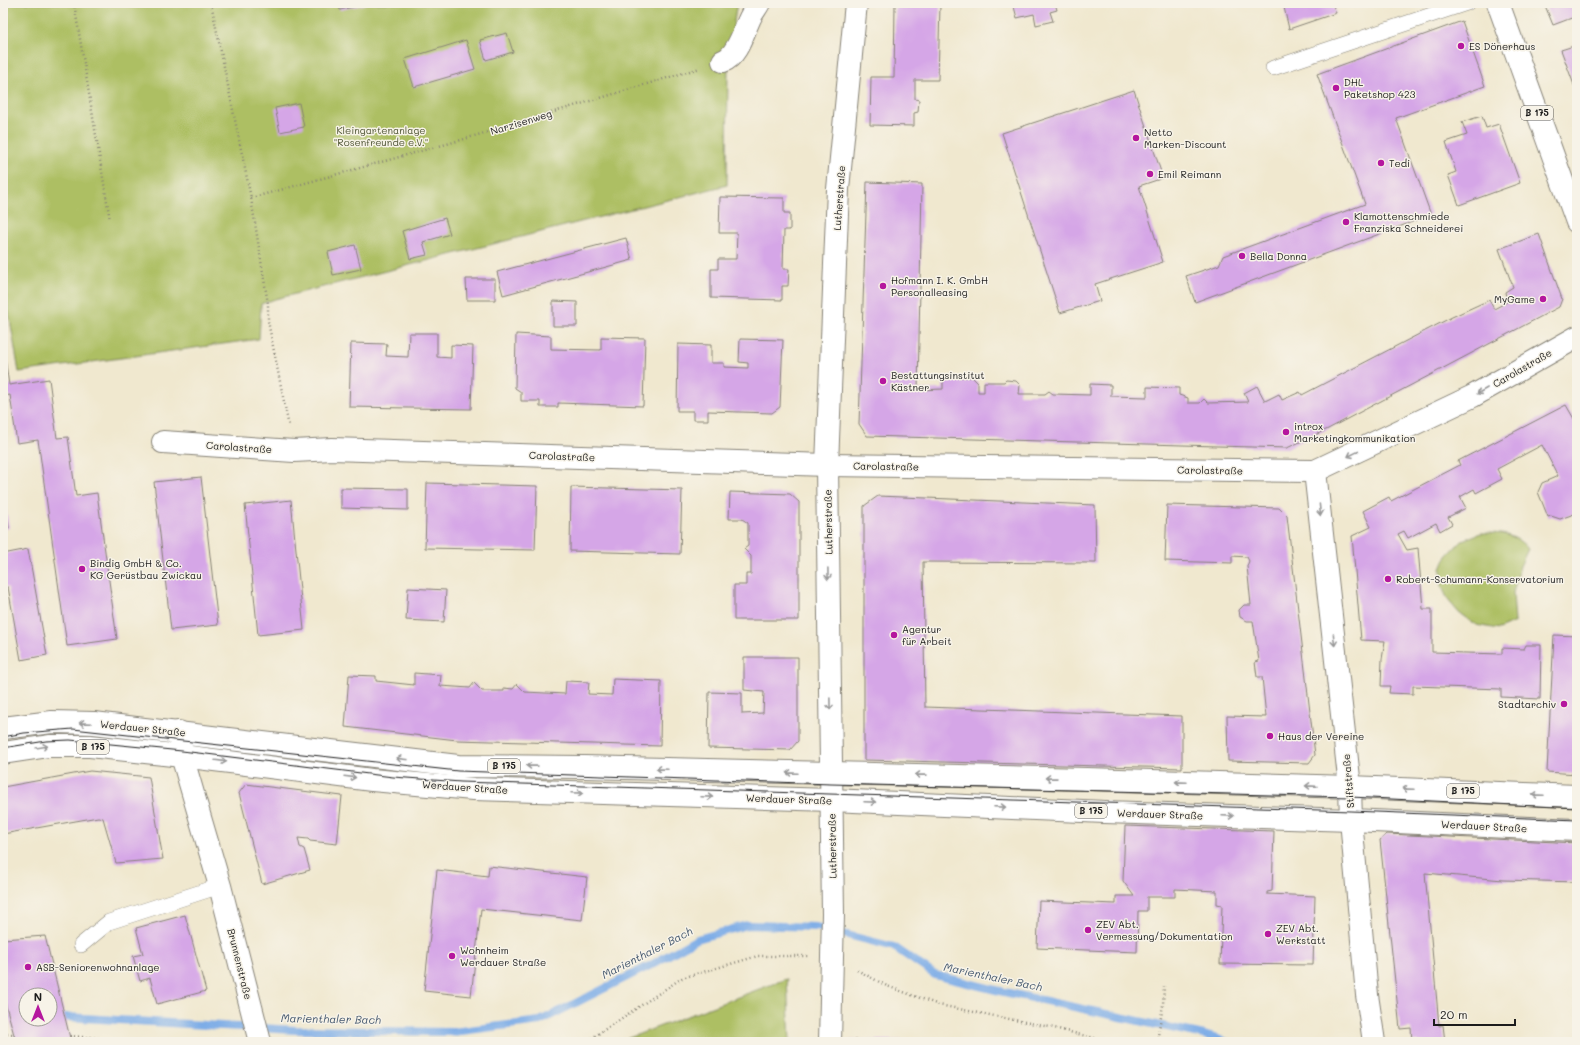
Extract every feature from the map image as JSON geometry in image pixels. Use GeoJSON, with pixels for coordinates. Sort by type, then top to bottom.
{"type":"FeatureCollection","features":[{"type":"Feature","properties":{"kind":"street"},"geometry":{"type":"LineString","coordinates":[[723,61],[728,59],[735,49],[759,3]]}},
{"type":"Feature","properties":{"kind":"street","name":"Lutherstraße"},"geometry":{"type":"LineString","coordinates":[[830,1042],[833,914],[827,465],[838,188],[856,3]]}},
{"type":"Feature","properties":{"kind":"street","name":"B 175"},"geometry":{"type":"LineString","coordinates":[[1498,3],[1577,222]]}},
{"type":"Feature","properties":{"kind":"street","name":"Carolastraße"},"geometry":{"type":"LineString","coordinates":[[163,442],[294,451],[332,449],[827,465],[1316,472],[1473,396],[1577,337]]}},
{"type":"Feature","properties":{"kind":"street","name":"Stiftstraße"},"geometry":{"type":"LineString","coordinates":[[1316,472],[1350,787],[1351,820],[1367,995],[1374,1042]]}},
{"type":"Feature","properties":{"kind":"street","name":"Werdauer Straße"},"geometry":{"type":"LineString","coordinates":[[3,728],[52,722],[94,723],[458,766],[584,767],[1094,779],[1577,796]]}},
{"type":"Feature","properties":{"kind":"street","name":"Brunnenstraße"},"geometry":{"type":"LineString","coordinates":[[179,732],[182,756],[220,886],[260,1042]]}},
{"type":"Feature","properties":{"kind":"street","name":"Werdauer Straße"},"geometry":{"type":"LineString","coordinates":[[3,753],[49,746],[90,746],[372,780],[473,789],[831,800],[1577,830]]}},
{"type":"Feature","properties":{"kind":"lane"},"geometry":{"type":"LineString","coordinates":[[1273,68],[1467,3]]}},
{"type":"Feature","properties":{"kind":"lane"},"geometry":{"type":"LineString","coordinates":[[81,945],[109,922],[220,886]]}},
{"type":"Feature","properties":{"kind":"path"},"geometry":{"type":"LineString","coordinates":[[74,3],[110,220]]}},
{"type":"Feature","properties":{"kind":"path"},"geometry":{"type":"LineString","coordinates":[[211,3],[251,198],[268,304],[268,321],[294,451]]}},
{"type":"Feature","properties":{"kind":"path","name":"Narzisenweg"},"geometry":{"type":"LineString","coordinates":[[251,198],[461,140],[723,61]]}},
{"type":"Feature","properties":{"kind":"path"},"geometry":{"type":"LineString","coordinates":[[1157,1042],[1163,1005],[1164,986]]}},
{"type":"Feature","properties":{"kind":"path"},"geometry":{"type":"LineString","coordinates":[[3,1034],[14,1034]]}},
{"type":"Feature","properties":{"kind":"path"},"geometry":{"type":"LineString","coordinates":[[70,1036],[149,1042]]}},
{"type":"Feature","properties":{"kind":"path"},"geometry":{"type":"LineString","coordinates":[[592,1038],[593,1042]]}},
{"type":"Feature","properties":{"kind":"green space","name":"Kleingartenanlage \"Rosenfreunde e.V.\""},"geometry":{"type":"Polygon","coordinates":[[[3,3],[737,3],[728,59],[727,185],[275,299],[261,304],[259,339],[19,372],[3,279],[3,3]]]}},
{"type":"Feature","properties":{"kind":"green space"},"geometry":{"type":"Polygon","coordinates":[[[1481,533],[1494,533],[1512,537],[1528,549],[1520,566],[1513,593],[1515,622],[1499,629],[1476,625],[1459,613],[1448,600],[1442,587],[1441,569],[1446,557],[1462,540],[1481,533]]]}},
{"type":"Feature","properties":{"kind":"green space"},"geometry":{"type":"Polygon","coordinates":[[[786,979],[790,1042],[618,1042],[786,979]]]}},
{"type":"Feature","properties":{"kind":"building"},"geometry":{"type":"Polygon","coordinates":[[[338,3],[366,3],[366,4],[340,10],[338,3]]]}},
{"type":"Feature","properties":{"kind":"building"},"geometry":{"type":"Polygon","coordinates":[[[1013,3],[1055,3],[1057,10],[1050,12],[1053,21],[1036,25],[1034,14],[1017,18],[1013,3]]]}},
{"type":"Feature","properties":{"kind":"building"},"geometry":{"type":"Polygon","coordinates":[[[1283,3],[1332,3],[1336,13],[1289,29],[1283,3]]]}},
{"type":"Feature","properties":{"kind":"building"},"geometry":{"type":"Polygon","coordinates":[[[1544,3],[1577,3],[1577,16],[1553,25],[1544,3]]]}},
{"type":"Feature","properties":{"kind":"building"},"geometry":{"type":"Polygon","coordinates":[[[895,4],[940,5],[938,80],[915,80],[915,99],[919,100],[918,112],[914,113],[914,126],[870,125],[871,77],[894,77],[895,4]]]}},
{"type":"Feature","properties":{"kind":"building"},"geometry":{"type":"Polygon","coordinates":[[[1462,21],[1485,86],[1396,118],[1431,215],[1195,302],[1186,276],[1219,265],[1223,256],[1365,204],[1317,74],[1462,21]]]}},
{"type":"Feature","properties":{"kind":"building"},"geometry":{"type":"Polygon","coordinates":[[[507,33],[513,52],[486,60],[480,40],[507,33]]]}},
{"type":"Feature","properties":{"kind":"building"},"geometry":{"type":"Polygon","coordinates":[[[466,40],[475,69],[414,87],[405,59],[466,40]]]}},
{"type":"Feature","properties":{"kind":"building"},"geometry":{"type":"Polygon","coordinates":[[[1577,45],[1577,93],[1561,50],[1577,45]]]}},
{"type":"Feature","properties":{"kind":"building"},"geometry":{"type":"Polygon","coordinates":[[[1134,90],[1163,178],[1139,186],[1163,262],[1095,284],[1100,301],[1060,313],[1002,133],[1134,90]]]}},
{"type":"Feature","properties":{"kind":"building"},"geometry":{"type":"Polygon","coordinates":[[[299,103],[304,127],[280,132],[275,108],[299,103]]]}},
{"type":"Feature","properties":{"kind":"building"},"geometry":{"type":"Polygon","coordinates":[[[1482,116],[1486,128],[1499,124],[1520,183],[1459,205],[1448,175],[1456,172],[1446,142],[1467,135],[1462,122],[1482,116]]]}},
{"type":"Feature","properties":{"kind":"building"},"geometry":{"type":"Polygon","coordinates":[[[867,182],[922,184],[918,390],[943,389],[943,382],[947,377],[972,377],[978,383],[978,392],[984,392],[984,382],[1004,382],[1006,380],[1016,381],[1020,385],[1019,394],[1045,394],[1049,391],[1053,394],[1090,395],[1090,384],[1111,385],[1111,396],[1147,397],[1147,387],[1179,388],[1179,395],[1188,398],[1188,403],[1200,403],[1204,399],[1208,403],[1248,402],[1244,393],[1257,386],[1265,401],[1279,394],[1282,400],[1300,392],[1302,395],[1452,317],[1489,300],[1494,309],[1507,302],[1505,292],[1513,287],[1499,249],[1539,234],[1562,299],[1559,307],[1328,429],[1287,448],[867,436],[859,424],[867,182]]]}},
{"type":"Feature","properties":{"kind":"building"},"geometry":{"type":"Polygon","coordinates":[[[720,197],[784,198],[784,213],[790,213],[790,230],[784,230],[783,269],[789,269],[788,286],[782,286],[782,300],[711,298],[711,269],[718,269],[718,259],[736,259],[737,233],[719,233],[720,197]]]}},
{"type":"Feature","properties":{"kind":"building"},"geometry":{"type":"Polygon","coordinates":[[[445,218],[450,234],[423,242],[427,255],[410,259],[402,231],[445,218]]]}},
{"type":"Feature","properties":{"kind":"building"},"geometry":{"type":"Polygon","coordinates":[[[626,238],[632,260],[503,295],[497,272],[626,238]]]}},
{"type":"Feature","properties":{"kind":"building"},"geometry":{"type":"Polygon","coordinates":[[[355,245],[361,269],[333,275],[328,252],[355,245]]]}},
{"type":"Feature","properties":{"kind":"building"},"geometry":{"type":"Polygon","coordinates":[[[466,279],[495,279],[495,300],[467,300],[466,279]]]}},
{"type":"Feature","properties":{"kind":"building"},"geometry":{"type":"Polygon","coordinates":[[[553,301],[577,302],[577,326],[553,326],[553,301]]]}},
{"type":"Feature","properties":{"kind":"building"},"geometry":{"type":"Polygon","coordinates":[[[409,333],[437,333],[437,357],[451,358],[451,345],[473,346],[471,409],[349,407],[351,343],[387,344],[386,356],[408,357],[409,333]]]}},
{"type":"Feature","properties":{"kind":"building"},"geometry":{"type":"Polygon","coordinates":[[[516,334],[551,336],[551,349],[601,350],[601,337],[645,338],[643,406],[558,403],[558,407],[540,407],[540,401],[521,401],[521,392],[515,388],[516,334]]]}},
{"type":"Feature","properties":{"kind":"building"},"geometry":{"type":"Polygon","coordinates":[[[740,339],[783,340],[780,407],[772,413],[708,411],[708,420],[693,420],[693,411],[677,411],[678,344],[711,345],[711,363],[724,363],[724,367],[748,368],[748,363],[739,362],[740,339]]]}},
{"type":"Feature","properties":{"kind":"building","name":"Bindig GmbH & Co. KG Gerüstbau Zwickau"},"geometry":{"type":"Polygon","coordinates":[[[3,343],[9,385],[49,379],[57,438],[68,437],[76,496],[97,493],[117,639],[67,646],[38,440],[17,443],[10,395],[3,396],[3,343]]]}},
{"type":"Feature","properties":{"kind":"building"},"geometry":{"type":"Polygon","coordinates":[[[1566,405],[1577,424],[1577,513],[1560,519],[1551,516],[1548,517],[1538,492],[1542,483],[1558,476],[1542,445],[1497,469],[1502,479],[1476,493],[1474,489],[1460,497],[1466,508],[1448,517],[1452,524],[1440,531],[1436,523],[1408,538],[1404,531],[1398,534],[1407,550],[1418,548],[1423,609],[1432,609],[1432,652],[1502,654],[1502,648],[1524,649],[1526,645],[1541,645],[1540,699],[1501,697],[1501,689],[1413,686],[1413,694],[1389,693],[1390,686],[1381,686],[1382,659],[1385,641],[1361,640],[1352,536],[1371,527],[1363,511],[1389,497],[1391,501],[1460,465],[1458,461],[1566,405]]]}},
{"type":"Feature","properties":{"kind":"building"},"geometry":{"type":"Polygon","coordinates":[[[201,477],[218,625],[171,630],[154,482],[201,477]]]}},
{"type":"Feature","properties":{"kind":"building"},"geometry":{"type":"Polygon","coordinates":[[[427,483],[537,486],[535,550],[425,548],[427,483]]]}},
{"type":"Feature","properties":{"kind":"building"},"geometry":{"type":"Polygon","coordinates":[[[571,487],[682,490],[680,554],[570,551],[571,487]]]}},
{"type":"Feature","properties":{"kind":"building"},"geometry":{"type":"Polygon","coordinates":[[[3,488],[9,528],[3,529],[3,488]]]}},
{"type":"Feature","properties":{"kind":"building"},"geometry":{"type":"Polygon","coordinates":[[[341,488],[408,489],[408,510],[341,508],[341,488]]]}},
{"type":"Feature","properties":{"kind":"building"},"geometry":{"type":"Polygon","coordinates":[[[730,492],[790,494],[799,502],[799,620],[734,620],[734,585],[746,585],[746,574],[751,574],[751,556],[744,549],[748,546],[748,523],[742,519],[729,519],[730,492]]]}},
{"type":"Feature","properties":{"kind":"building","name":"Agentur für Arbeit"},"geometry":{"type":"Polygon","coordinates":[[[878,496],[1095,505],[1096,563],[923,562],[925,707],[1182,716],[1182,768],[864,760],[864,506],[878,496]]]}},
{"type":"Feature","properties":{"kind":"building"},"geometry":{"type":"Polygon","coordinates":[[[291,500],[304,630],[258,635],[245,505],[291,500]]]}},
{"type":"Feature","properties":{"kind":"building"},"geometry":{"type":"Polygon","coordinates":[[[1167,505],[1279,508],[1287,516],[1315,755],[1309,763],[1228,761],[1227,716],[1266,717],[1262,677],[1257,677],[1255,662],[1259,661],[1253,621],[1247,621],[1240,617],[1239,610],[1244,605],[1251,605],[1247,566],[1249,561],[1247,557],[1232,556],[1232,563],[1165,561],[1167,505]]]}},
{"type":"Feature","properties":{"kind":"building"},"geometry":{"type":"Polygon","coordinates":[[[28,549],[47,655],[21,660],[8,587],[3,588],[3,554],[28,549]]]}},
{"type":"Feature","properties":{"kind":"building"},"geometry":{"type":"Polygon","coordinates":[[[408,588],[446,590],[444,622],[406,620],[408,588]]]}},
{"type":"Feature","properties":{"kind":"building","name":"Stadtarchiv"},"geometry":{"type":"Polygon","coordinates":[[[1554,635],[1577,636],[1577,774],[1547,772],[1554,635]]]}},
{"type":"Feature","properties":{"kind":"building"},"geometry":{"type":"Polygon","coordinates":[[[744,657],[798,657],[798,741],[790,750],[708,748],[709,692],[742,693],[742,714],[763,713],[764,692],[744,690],[744,657]]]}},
{"type":"Feature","properties":{"kind":"building"},"geometry":{"type":"Polygon","coordinates":[[[414,673],[441,675],[440,686],[470,688],[474,683],[482,691],[504,691],[504,688],[513,689],[517,684],[525,692],[565,694],[566,681],[589,682],[588,694],[612,695],[613,679],[661,681],[660,746],[457,740],[345,727],[349,675],[376,676],[376,681],[414,685],[414,673]]]}},
{"type":"Feature","properties":{"kind":"building"},"geometry":{"type":"Polygon","coordinates":[[[90,771],[149,777],[163,859],[116,863],[103,818],[98,817],[3,834],[3,787],[90,771]]]}},
{"type":"Feature","properties":{"kind":"building"},"geometry":{"type":"Polygon","coordinates":[[[246,784],[342,796],[337,844],[298,838],[300,847],[304,849],[310,870],[262,884],[239,793],[246,784]]]}},
{"type":"Feature","properties":{"kind":"building"},"geometry":{"type":"Polygon","coordinates":[[[1125,826],[1274,831],[1272,891],[1267,892],[1267,894],[1315,896],[1313,965],[1220,964],[1222,905],[1217,904],[1217,891],[1175,889],[1175,897],[1147,897],[1147,911],[1138,911],[1137,952],[1037,948],[1039,901],[1116,904],[1116,896],[1134,896],[1123,881],[1125,826]]]}},
{"type":"Feature","properties":{"kind":"building"},"geometry":{"type":"Polygon","coordinates":[[[1387,834],[1577,843],[1577,882],[1503,880],[1425,873],[1439,1026],[1443,1025],[1445,1042],[1412,1042],[1411,1028],[1400,1029],[1380,840],[1387,834]]]}},
{"type":"Feature","properties":{"kind":"building","name":"Wohnheim Werdauer Straße"},"geometry":{"type":"Polygon","coordinates":[[[489,866],[587,877],[582,920],[481,909],[471,996],[424,991],[437,870],[488,876],[489,866]]]}},
{"type":"Feature","properties":{"kind":"building"},"geometry":{"type":"Polygon","coordinates":[[[185,915],[206,991],[157,1004],[150,978],[140,981],[133,956],[143,954],[136,928],[185,915]]]}},
{"type":"Feature","properties":{"kind":"building","name":"ASB-Seniorenwohnanlage"},"geometry":{"type":"Polygon","coordinates":[[[45,936],[58,987],[18,987],[18,1027],[58,1027],[58,989],[71,1042],[16,1042],[3,995],[3,939],[45,936]]]}},
{"type":"Feature","properties":{"kind":"building"},"geometry":{"type":"Polygon","coordinates":[[[850,1040],[905,1040],[905,1042],[850,1042],[850,1040]]]}},
{"type":"Feature","properties":{"kind":"waterway","name":"Marienthaler Bach"},"geometry":{"type":"LineString","coordinates":[[65,1017],[295,1030],[453,1032],[540,1021],[651,965],[697,939],[747,925],[816,927],[894,947],[935,975],[1004,992],[1204,1035],[1227,1042]]}},
{"type":"Feature","properties":{"kind":"waterway","name":"Marienthaler Bach"},"geometry":{"type":"LineString","coordinates":[[3,1015],[8,1015]]}},
{"type":"Feature","properties":{"kind":"tram line"},"geometry":{"type":"LineString","coordinates":[[3,737],[24,733],[73,729],[458,771],[831,784],[1350,797],[1577,808]]}},
{"type":"Feature","properties":{"kind":"tram line"},"geometry":{"type":"LineString","coordinates":[[3,748],[46,741],[70,740],[182,751],[393,777],[461,782],[1351,811],[1577,820]]}},
{"type":"Feature","properties":{"kind":"place","name":"ES Dönerhaus"},"geometry":{"type":"Point","coordinates":[1461,46]}},
{"type":"Feature","properties":{"kind":"place","name":"DHL Paketshop 423"},"geometry":{"type":"Point","coordinates":[1336,88]}},
{"type":"Feature","properties":{"kind":"place","name":"Netto Marken-Discount"},"geometry":{"type":"Point","coordinates":[1136,138]}},
{"type":"Feature","properties":{"kind":"place","name":"Tedi"},"geometry":{"type":"Point","coordinates":[1381,163]}},
{"type":"Feature","properties":{"kind":"place","name":"Emil Reimann"},"geometry":{"type":"Point","coordinates":[1150,174]}},
{"type":"Feature","properties":{"kind":"place","name":"Klamottenschmiede Franziska Schneiderei"},"geometry":{"type":"Point","coordinates":[1346,222]}},
{"type":"Feature","properties":{"kind":"place","name":"Bella Donna"},"geometry":{"type":"Point","coordinates":[1242,256]}},
{"type":"Feature","properties":{"kind":"place","name":"Hofmann I. K. GmbH Personalleasing"},"geometry":{"type":"Point","coordinates":[883,286]}},
{"type":"Feature","properties":{"kind":"place","name":"MyGame"},"geometry":{"type":"Point","coordinates":[1543,299]}},
{"type":"Feature","properties":{"kind":"place","name":"Bestattungsinstitut Kästner"},"geometry":{"type":"Point","coordinates":[883,381]}},
{"type":"Feature","properties":{"kind":"place","name":"introx Marketingkommunikation"},"geometry":{"type":"Point","coordinates":[1286,432]}},
{"type":"Feature","properties":{"kind":"place","name":"Bindig GmbH & Co. KG Gerüstbau Zwickau"},"geometry":{"type":"Point","coordinates":[82,569]}},
{"type":"Feature","properties":{"kind":"place","name":"Robert-Schumann-Konservatorium"},"geometry":{"type":"Point","coordinates":[1388,579]}},
{"type":"Feature","properties":{"kind":"place","name":"Agentur für Arbeit"},"geometry":{"type":"Point","coordinates":[894,635]}},
{"type":"Feature","properties":{"kind":"place","name":"Stadtarchiv"},"geometry":{"type":"Point","coordinates":[1564,704]}},
{"type":"Feature","properties":{"kind":"place","name":"Haus der Vereine"},"geometry":{"type":"Point","coordinates":[1270,736]}},
{"type":"Feature","properties":{"kind":"place","name":"ZEV Abt. Vermessung/Dokumentation"},"geometry":{"type":"Point","coordinates":[1088,930]}},
{"type":"Feature","properties":{"kind":"place","name":"ZEV Abt. Werkstatt"},"geometry":{"type":"Point","coordinates":[1268,934]}},
{"type":"Feature","properties":{"kind":"place","name":"Wohnheim Werdauer Straße"},"geometry":{"type":"Point","coordinates":[452,956]}},
{"type":"Feature","properties":{"kind":"place","name":"ASB-Seniorenwohnanlage"},"geometry":{"type":"Point","coordinates":[28,967]}}]}
